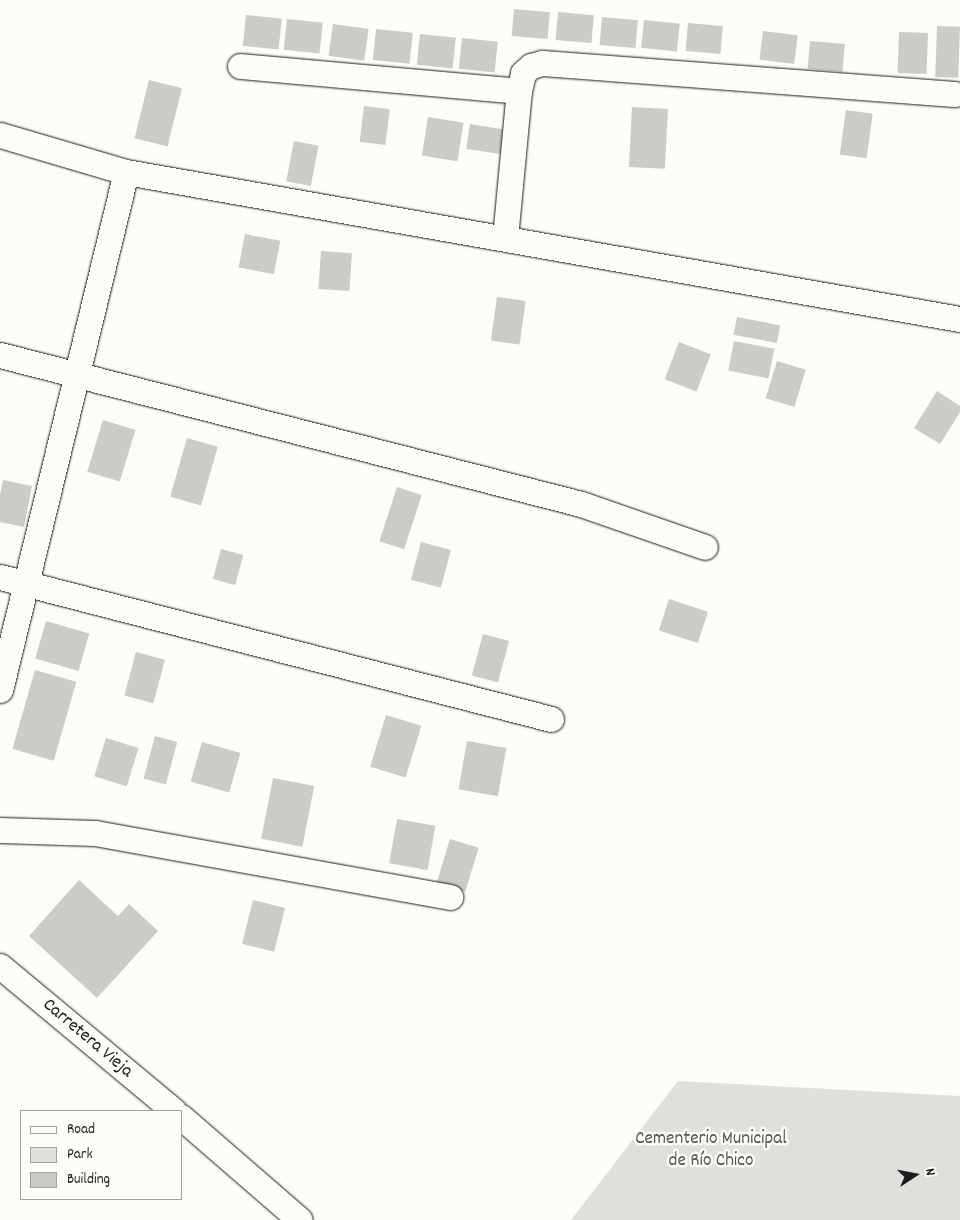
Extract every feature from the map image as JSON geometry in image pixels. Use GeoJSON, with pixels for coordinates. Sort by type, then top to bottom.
{"type":"FeatureCollection","features":[{"type":"Feature","properties":{"kind":"street"},"geometry":{"type":"LineString","coordinates":[[504,238],[519,91],[523,73],[531,66],[542,62],[955,94]]}},
{"type":"Feature","properties":{"kind":"street"},"geometry":{"type":"LineString","coordinates":[[240,66],[519,91]]}},
{"type":"Feature","properties":{"kind":"street"},"geometry":{"type":"LineString","coordinates":[[0,135],[126,172],[960,319]]}},
{"type":"Feature","properties":{"kind":"street"},"geometry":{"type":"LineString","coordinates":[[0,690],[126,172]]}},
{"type":"Feature","properties":{"kind":"street"},"geometry":{"type":"LineString","coordinates":[[0,355],[581,504],[705,547]]}},
{"type":"Feature","properties":{"kind":"street"},"geometry":{"type":"LineString","coordinates":[[0,577],[551,719]]}},
{"type":"Feature","properties":{"kind":"street"},"geometry":{"type":"LineString","coordinates":[[0,830],[94,833],[450,897]]}},
{"type":"Feature","properties":{"kind":"street","name":"Carretera Vieja"},"geometry":{"type":"LineString","coordinates":[[0,966],[173,1110]]}},
{"type":"Feature","properties":{"kind":"street"},"geometry":{"type":"LineString","coordinates":[[182,1118],[300,1220]]}},
{"type":"Feature","properties":{"kind":"green space","name":"Cementerio Municipal de Río Chico"},"geometry":{"type":"Polygon","coordinates":[[[678,1081],[960,1096],[960,1220],[571,1220],[678,1081]]]}},
{"type":"Feature","properties":{"kind":"building"},"geometry":{"type":"Polygon","coordinates":[[[514,9],[550,12],[548,39],[512,36],[514,9]]]}},
{"type":"Feature","properties":{"kind":"building"},"geometry":{"type":"Polygon","coordinates":[[[558,12],[594,15],[591,43],[556,40],[558,12]]]}},
{"type":"Feature","properties":{"kind":"building"},"geometry":{"type":"Polygon","coordinates":[[[246,15],[282,19],[279,50],[243,46],[246,15]]]}},
{"type":"Feature","properties":{"kind":"building"},"geometry":{"type":"Polygon","coordinates":[[[602,17],[638,20],[635,48],[600,45],[602,17]]]}},
{"type":"Feature","properties":{"kind":"building"},"geometry":{"type":"Polygon","coordinates":[[[287,19],[323,23],[320,54],[284,50],[287,19]]]}},
{"type":"Feature","properties":{"kind":"building"},"geometry":{"type":"Polygon","coordinates":[[[644,20],[680,24],[677,52],[641,48],[644,20]]]}},
{"type":"Feature","properties":{"kind":"building"},"geometry":{"type":"Polygon","coordinates":[[[688,23],[723,26],[720,54],[686,51],[688,23]]]}},
{"type":"Feature","properties":{"kind":"building"},"geometry":{"type":"Polygon","coordinates":[[[333,24],[369,29],[364,61],[329,56],[333,24]]]}},
{"type":"Feature","properties":{"kind":"building"},"geometry":{"type":"Polygon","coordinates":[[[937,26],[960,27],[958,78],[935,77],[937,26]]]}},
{"type":"Feature","properties":{"kind":"building"},"geometry":{"type":"Polygon","coordinates":[[[376,29],[413,33],[410,64],[373,60],[376,29]]]}},
{"type":"Feature","properties":{"kind":"building"},"geometry":{"type":"Polygon","coordinates":[[[763,31],[798,35],[794,64],[759,60],[763,31]]]}},
{"type":"Feature","properties":{"kind":"building"},"geometry":{"type":"Polygon","coordinates":[[[899,32],[928,33],[927,74],[898,73],[899,32]]]}},
{"type":"Feature","properties":{"kind":"building"},"geometry":{"type":"Polygon","coordinates":[[[420,34],[456,38],[453,69],[417,65],[420,34]]]}},
{"type":"Feature","properties":{"kind":"building"},"geometry":{"type":"Polygon","coordinates":[[[462,38],[498,42],[495,73],[459,69],[462,38]]]}},
{"type":"Feature","properties":{"kind":"building"},"geometry":{"type":"Polygon","coordinates":[[[810,41],[845,44],[842,72],[808,69],[810,41]]]}},
{"type":"Feature","properties":{"kind":"building"},"geometry":{"type":"Polygon","coordinates":[[[149,80],[182,88],[167,146],[134,138],[149,80]]]}},
{"type":"Feature","properties":{"kind":"building"},"geometry":{"type":"Polygon","coordinates":[[[364,106],[390,109],[385,145],[360,142],[364,106]]]}},
{"type":"Feature","properties":{"kind":"building"},"geometry":{"type":"Polygon","coordinates":[[[632,107],[668,109],[665,169],[629,167],[632,107]]]}},
{"type":"Feature","properties":{"kind":"building"},"geometry":{"type":"Polygon","coordinates":[[[846,110],[873,114],[866,158],[840,155],[846,110]]]}},
{"type":"Feature","properties":{"kind":"building"},"geometry":{"type":"Polygon","coordinates":[[[428,117],[464,123],[457,161],[422,156],[428,117]]]}},
{"type":"Feature","properties":{"kind":"building"},"geometry":{"type":"Polygon","coordinates":[[[470,124],[506,130],[502,154],[466,149],[470,124]]]}},
{"type":"Feature","properties":{"kind":"building"},"geometry":{"type":"Polygon","coordinates":[[[294,141],[319,146],[311,186],[286,181],[294,141]]]}},
{"type":"Feature","properties":{"kind":"building"},"geometry":{"type":"Polygon","coordinates":[[[245,234],[280,241],[274,274],[239,267],[245,234]]]}},
{"type":"Feature","properties":{"kind":"building"},"geometry":{"type":"Polygon","coordinates":[[[321,251],[352,253],[349,291],[318,289],[321,251]]]}},
{"type":"Feature","properties":{"kind":"building"},"geometry":{"type":"Polygon","coordinates":[[[497,297],[526,301],[520,345],[491,341],[497,297]]]}},
{"type":"Feature","properties":{"kind":"building"},"geometry":{"type":"Polygon","coordinates":[[[737,317],[780,325],[777,343],[734,335],[737,317]]]}},
{"type":"Feature","properties":{"kind":"building"},"geometry":{"type":"Polygon","coordinates":[[[734,341],[774,349],[769,378],[728,370],[734,341]]]}},
{"type":"Feature","properties":{"kind":"building"},"geometry":{"type":"Polygon","coordinates":[[[679,342],[711,354],[696,392],[665,379],[679,342]]]}},
{"type":"Feature","properties":{"kind":"building"},"geometry":{"type":"Polygon","coordinates":[[[777,361],[806,370],[794,407],[766,398],[777,361]]]}},
{"type":"Feature","properties":{"kind":"building"},"geometry":{"type":"Polygon","coordinates":[[[937,391],[960,406],[960,412],[940,444],[914,428],[937,391]]]}},
{"type":"Feature","properties":{"kind":"building"},"geometry":{"type":"Polygon","coordinates":[[[103,420],[136,430],[120,482],[87,472],[103,420]]]}},
{"type":"Feature","properties":{"kind":"building"},"geometry":{"type":"Polygon","coordinates":[[[187,438],[218,447],[201,505],[170,497],[187,438]]]}},
{"type":"Feature","properties":{"kind":"building"},"geometry":{"type":"Polygon","coordinates":[[[3,480],[32,486],[24,527],[0,522],[0,495],[3,480]]]}},
{"type":"Feature","properties":{"kind":"building"},"geometry":{"type":"Polygon","coordinates":[[[397,487],[422,495],[404,549],[379,541],[397,487]]]}},
{"type":"Feature","properties":{"kind":"building"},"geometry":{"type":"Polygon","coordinates":[[[421,542],[451,550],[441,588],[411,580],[421,542]]]}},
{"type":"Feature","properties":{"kind":"building"},"geometry":{"type":"Polygon","coordinates":[[[221,549],[243,555],[235,585],[213,579],[221,549]]]}},
{"type":"Feature","properties":{"kind":"building"},"geometry":{"type":"Polygon","coordinates":[[[669,599],[708,612],[698,643],[659,630],[669,599]]]}},
{"type":"Feature","properties":{"kind":"building"},"geometry":{"type":"Polygon","coordinates":[[[46,621],[89,633],[79,671],[35,658],[46,621]]]}},
{"type":"Feature","properties":{"kind":"building"},"geometry":{"type":"Polygon","coordinates":[[[483,634],[509,641],[498,683],[472,676],[483,634]]]}},
{"type":"Feature","properties":{"kind":"building"},"geometry":{"type":"Polygon","coordinates":[[[136,652],[165,660],[153,703],[124,695],[136,652]]]}},
{"type":"Feature","properties":{"kind":"building"},"geometry":{"type":"Polygon","coordinates":[[[35,670],[76,682],[54,761],[12,749],[35,670]]]}},
{"type":"Feature","properties":{"kind":"building"},"geometry":{"type":"Polygon","coordinates":[[[386,715],[421,726],[406,777],[370,767],[386,715]]]}},
{"type":"Feature","properties":{"kind":"building"},"geometry":{"type":"Polygon","coordinates":[[[155,736],[177,742],[166,784],[144,779],[155,736]]]}},
{"type":"Feature","properties":{"kind":"building"},"geometry":{"type":"Polygon","coordinates":[[[106,738],[139,748],[127,786],[94,776],[106,738]]]}},
{"type":"Feature","properties":{"kind":"building"},"geometry":{"type":"Polygon","coordinates":[[[467,741],[506,748],[498,796],[458,789],[467,741]]]}},
{"type":"Feature","properties":{"kind":"building"},"geometry":{"type":"Polygon","coordinates":[[[202,742],[240,753],[229,792],[191,781],[202,742]]]}},
{"type":"Feature","properties":{"kind":"building"},"geometry":{"type":"Polygon","coordinates":[[[273,778],[314,786],[302,847],[261,839],[273,778]]]}},
{"type":"Feature","properties":{"kind":"building"},"geometry":{"type":"Polygon","coordinates":[[[397,819],[435,826],[428,870],[389,863],[397,819]]]}},
{"type":"Feature","properties":{"kind":"building"},"geometry":{"type":"Polygon","coordinates":[[[450,839],[479,848],[465,892],[437,883],[450,839]]]}},
{"type":"Feature","properties":{"kind":"building"},"geometry":{"type":"Polygon","coordinates":[[[79,880],[118,916],[129,904],[158,931],[97,998],[29,936],[79,880]]]}},
{"type":"Feature","properties":{"kind":"building"},"geometry":{"type":"Polygon","coordinates":[[[253,900],[285,908],[274,952],[242,944],[253,900]]]}}]}
